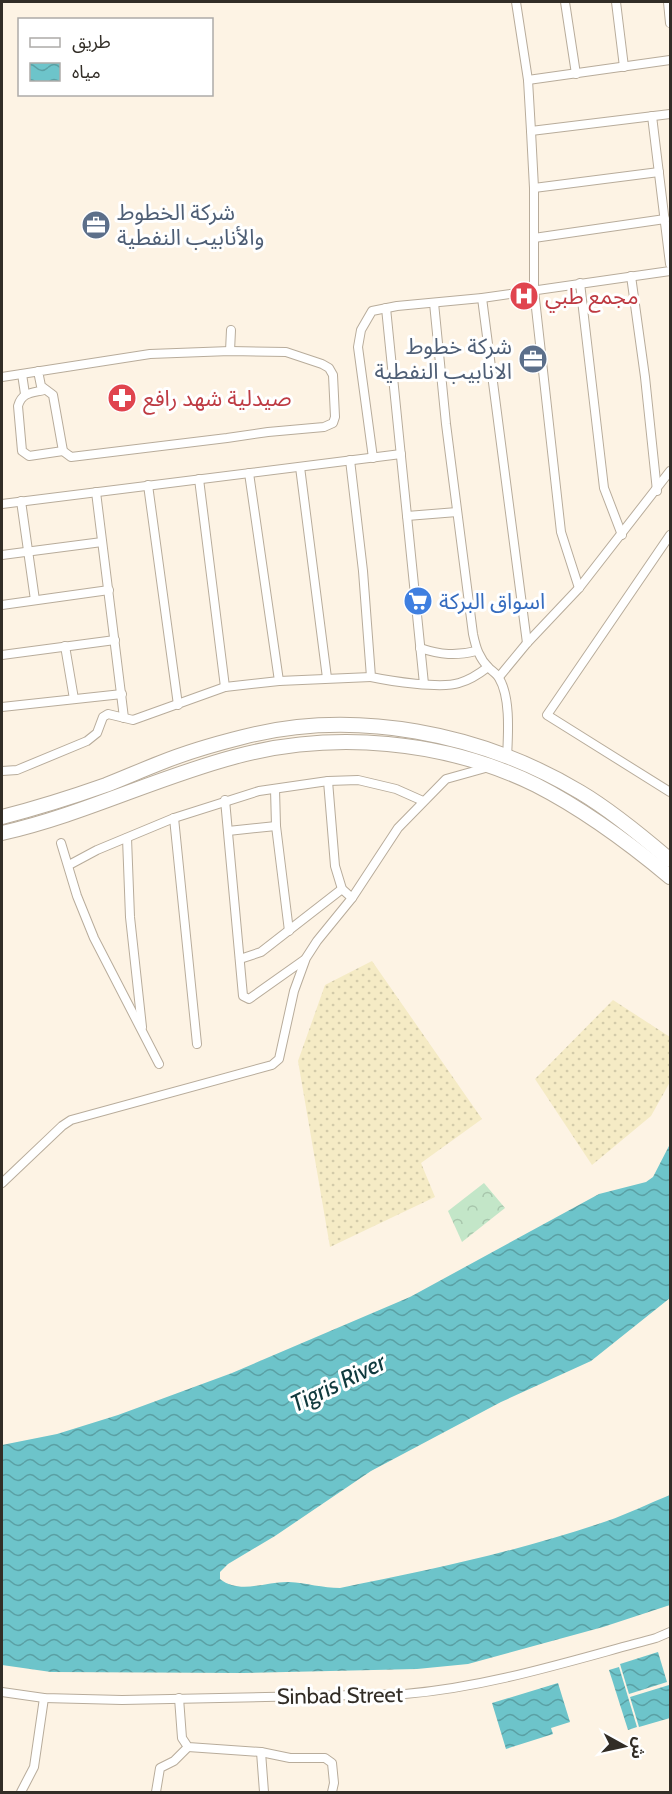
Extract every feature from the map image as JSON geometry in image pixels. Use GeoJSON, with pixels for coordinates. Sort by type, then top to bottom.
{"type":"FeatureCollection","features":[{"type":"Feature","properties":{"kind":"highway"},"geometry":{"type":"LineString","coordinates":[[2,817],[107,784],[162,762],[257,733],[339,725],[397,729],[457,741],[507,758],[630,844],[670,878]]}},
{"type":"Feature","properties":{"kind":"highway"},"geometry":{"type":"LineString","coordinates":[[2,833],[62,817],[173,776],[233,757],[298,744],[354,742],[394,745],[454,756],[490,767],[523,771],[581,793],[620,819],[670,860]]}},
{"type":"Feature","properties":{"kind":"street"},"geometry":{"type":"LineString","coordinates":[[516,2],[528,80],[534,188],[534,290],[561,532],[579,588]]}},
{"type":"Feature","properties":{"kind":"street"},"geometry":{"type":"LineString","coordinates":[[565,2],[576,74]]}},
{"type":"Feature","properties":{"kind":"street"},"geometry":{"type":"LineString","coordinates":[[616,2],[624,67]]}},
{"type":"Feature","properties":{"kind":"street"},"geometry":{"type":"LineString","coordinates":[[668,2],[670,23]]}},
{"type":"Feature","properties":{"kind":"street"},"geometry":{"type":"LineString","coordinates":[[528,80],[670,60]]}},
{"type":"Feature","properties":{"kind":"street"},"geometry":{"type":"LineString","coordinates":[[531,131],[670,114]]}},
{"type":"Feature","properties":{"kind":"street"},"geometry":{"type":"LineString","coordinates":[[652,116],[670,264]]}},
{"type":"Feature","properties":{"kind":"street"},"geometry":{"type":"LineString","coordinates":[[534,188],[659,172]]}},
{"type":"Feature","properties":{"kind":"street"},"geometry":{"type":"LineString","coordinates":[[534,238],[665,219]]}},
{"type":"Feature","properties":{"kind":"street"},"geometry":{"type":"LineString","coordinates":[[373,458],[357,347],[361,330],[372,311],[670,271]]}},
{"type":"Feature","properties":{"kind":"street"},"geometry":{"type":"LineString","coordinates":[[631,276],[657,491]]}},
{"type":"Feature","properties":{"kind":"street"},"geometry":{"type":"LineString","coordinates":[[580,283],[604,488],[622,535]]}},
{"type":"Feature","properties":{"kind":"street"},"geometry":{"type":"LineString","coordinates":[[482,298],[527,644]]}},
{"type":"Feature","properties":{"kind":"street"},"geometry":{"type":"LineString","coordinates":[[434,303],[456,512],[476,651],[499,677],[508,715],[507,758]]}},
{"type":"Feature","properties":{"kind":"street"},"geometry":{"type":"LineString","coordinates":[[386,308],[424,684]]}},
{"type":"Feature","properties":{"kind":"street"},"geometry":{"type":"LineString","coordinates":[[230,351],[231,330]]}},
{"type":"Feature","properties":{"kind":"street"},"geometry":{"type":"LineString","coordinates":[[2,377],[150,354],[230,351],[286,352],[326,366],[333,375],[335,417],[333,423],[324,427],[71,457],[63,451],[53,395],[50,391],[44,390],[25,394],[18,406],[22,451],[29,456],[63,451]]}},
{"type":"Feature","properties":{"kind":"street"},"geometry":{"type":"LineString","coordinates":[[38,371],[44,390]]}},
{"type":"Feature","properties":{"kind":"street"},"geometry":{"type":"LineString","coordinates":[[22,374],[25,394]]}},
{"type":"Feature","properties":{"kind":"street"},"geometry":{"type":"LineString","coordinates":[[2,504],[401,454]]}},
{"type":"Feature","properties":{"kind":"street"},"geometry":{"type":"LineString","coordinates":[[350,460],[363,571],[371,677]]}},
{"type":"Feature","properties":{"kind":"street"},"geometry":{"type":"LineString","coordinates":[[300,467],[327,678]]}},
{"type":"Feature","properties":{"kind":"street"},"geometry":{"type":"LineString","coordinates":[[499,677],[579,588],[657,491],[670,471]]}},
{"type":"Feature","properties":{"kind":"street"},"geometry":{"type":"LineString","coordinates":[[249,473],[279,681]]}},
{"type":"Feature","properties":{"kind":"street"},"geometry":{"type":"LineString","coordinates":[[199,479],[225,687]]}},
{"type":"Feature","properties":{"kind":"street"},"geometry":{"type":"LineString","coordinates":[[148,485],[178,705]]}},
{"type":"Feature","properties":{"kind":"street"},"geometry":{"type":"LineString","coordinates":[[96,492],[124,718]]}},
{"type":"Feature","properties":{"kind":"street"},"geometry":{"type":"LineString","coordinates":[[21,501],[35,600]]}},
{"type":"Feature","properties":{"kind":"street"},"geometry":{"type":"LineString","coordinates":[[407,516],[456,512]]}},
{"type":"Feature","properties":{"kind":"street"},"geometry":{"type":"LineString","coordinates":[[670,535],[547,716],[670,792]]}},
{"type":"Feature","properties":{"kind":"street"},"geometry":{"type":"LineString","coordinates":[[2,555],[102,542]]}},
{"type":"Feature","properties":{"kind":"street"},"geometry":{"type":"LineString","coordinates":[[2,605],[109,590]]}},
{"type":"Feature","properties":{"kind":"street"},"geometry":{"type":"LineString","coordinates":[[2,655],[115,640]]}},
{"type":"Feature","properties":{"kind":"street"},"geometry":{"type":"LineString","coordinates":[[65,646],[74,699]]}},
{"type":"Feature","properties":{"kind":"street"},"geometry":{"type":"LineString","coordinates":[[420,648],[446,656],[476,651]]}},
{"type":"Feature","properties":{"kind":"street"},"geometry":{"type":"LineString","coordinates":[[2,771],[17,770],[87,741],[97,732],[103,717],[108,714],[133,720],[225,687],[279,681],[371,677],[424,684],[457,684],[488,667]]}},
{"type":"Feature","properties":{"kind":"street"},"geometry":{"type":"LineString","coordinates":[[2,707],[122,694]]}},
{"type":"Feature","properties":{"kind":"street"},"geometry":{"type":"LineString","coordinates":[[2,1183],[71,1120],[272,1065],[279,1059],[294,991],[306,958],[316,941],[351,898],[398,828],[446,779],[490,767]]}},
{"type":"Feature","properties":{"kind":"street"},"geometry":{"type":"LineString","coordinates":[[69,865],[97,850],[174,818],[259,790],[328,781],[358,780],[396,789],[423,801]]}},
{"type":"Feature","properties":{"kind":"street"},"geometry":{"type":"LineString","coordinates":[[328,781],[332,848],[339,883],[351,898]]}},
{"type":"Feature","properties":{"kind":"street"},"geometry":{"type":"LineString","coordinates":[[274,789],[276,826],[289,931]]}},
{"type":"Feature","properties":{"kind":"street"},"geometry":{"type":"LineString","coordinates":[[225,800],[243,996],[249,999],[306,958]]}},
{"type":"Feature","properties":{"kind":"street"},"geometry":{"type":"LineString","coordinates":[[174,818],[197,1044]]}},
{"type":"Feature","properties":{"kind":"street"},"geometry":{"type":"LineString","coordinates":[[228,831],[276,826]]}},
{"type":"Feature","properties":{"kind":"street"},"geometry":{"type":"LineString","coordinates":[[127,838],[130,917],[143,1034]]}},
{"type":"Feature","properties":{"kind":"street"},"geometry":{"type":"LineString","coordinates":[[61,843],[77,896],[94,938],[159,1064]]}},
{"type":"Feature","properties":{"kind":"street"},"geometry":{"type":"LineString","coordinates":[[240,959],[261,952],[342,889]]}},
{"type":"Feature","properties":{"kind":"street","name":"Sinbad Street"},"geometry":{"type":"LineString","coordinates":[[2,1692],[44,1698],[122,1700],[436,1692],[490,1681],[656,1638],[670,1632]]}},
{"type":"Feature","properties":{"kind":"street"},"geometry":{"type":"LineString","coordinates":[[21,1792],[34,1767],[44,1698]]}},
{"type":"Feature","properties":{"kind":"street"},"geometry":{"type":"LineString","coordinates":[[179,1698],[182,1738],[188,1747]]}},
{"type":"Feature","properties":{"kind":"street"},"geometry":{"type":"LineString","coordinates":[[156,1792],[160,1768],[174,1761],[188,1747],[261,1752],[290,1758],[326,1758],[332,1763],[334,1783],[332,1792]]}},
{"type":"Feature","properties":{"kind":"street"},"geometry":{"type":"LineString","coordinates":[[261,1752],[264,1792]]}},
{"type":"Feature","properties":{"kind":"sand"},"geometry":{"type":"Polygon","coordinates":[[[372,961],[482,1119],[421,1163],[435,1197],[330,1247],[298,1061],[325,985],[372,961]]]}},
{"type":"Feature","properties":{"kind":"sand"},"geometry":{"type":"Polygon","coordinates":[[[613,1000],[670,1037],[670,1082],[651,1116],[592,1165],[535,1079],[613,1000]]]}},
{"type":"Feature","properties":{"kind":"green space"},"geometry":{"type":"Polygon","coordinates":[[[484,1183],[505,1208],[462,1242],[448,1211],[484,1183]]]}},
{"type":"Feature","properties":{"kind":"water","name":"Tigris River"},"geometry":{"type":"Polygon","coordinates":[[[670,1144],[670,1298],[591,1361],[501,1402],[371,1471],[275,1536],[228,1564],[220,1572],[220,1579],[228,1584],[245,1587],[289,1582],[340,1588],[441,1567],[541,1542],[615,1518],[670,1495],[670,1605],[603,1627],[468,1664],[417,1669],[243,1673],[51,1672],[2,1665],[2,1445],[57,1434],[118,1415],[232,1373],[410,1297],[599,1194],[646,1182],[653,1177],[670,1144]]]}},
{"type":"Feature","properties":{"kind":"water"},"geometry":{"type":"Polygon","coordinates":[[[658,1652],[667,1682],[629,1694],[620,1664],[658,1652]]]}},
{"type":"Feature","properties":{"kind":"water"},"geometry":{"type":"Polygon","coordinates":[[[619,1667],[637,1727],[628,1730],[609,1670],[619,1667]]]}},
{"type":"Feature","properties":{"kind":"water"},"geometry":{"type":"Polygon","coordinates":[[[558,1683],[570,1722],[551,1728],[553,1734],[506,1749],[492,1703],[558,1683]]]}},
{"type":"Feature","properties":{"kind":"water"},"geometry":{"type":"Polygon","coordinates":[[[669,1685],[670,1718],[639,1727],[630,1697],[669,1685]]]}},
{"type":"Feature","properties":{"kind":"place","name":"شركة الخطوط والأنابيب النفطية"},"geometry":{"type":"Point","coordinates":[96,225]}},
{"type":"Feature","properties":{"kind":"place","name":"مجمع طبي"},"geometry":{"type":"Point","coordinates":[524,296]}},
{"type":"Feature","properties":{"kind":"place","name":"شركة خطوط الانابيب النفطية"},"geometry":{"type":"Point","coordinates":[533,359]}},
{"type":"Feature","properties":{"kind":"place","name":"صيدلية شهد رافع"},"geometry":{"type":"Point","coordinates":[122,398]}},
{"type":"Feature","properties":{"kind":"place","name":"اسواق البركة"},"geometry":{"type":"Point","coordinates":[418,601]}}]}
